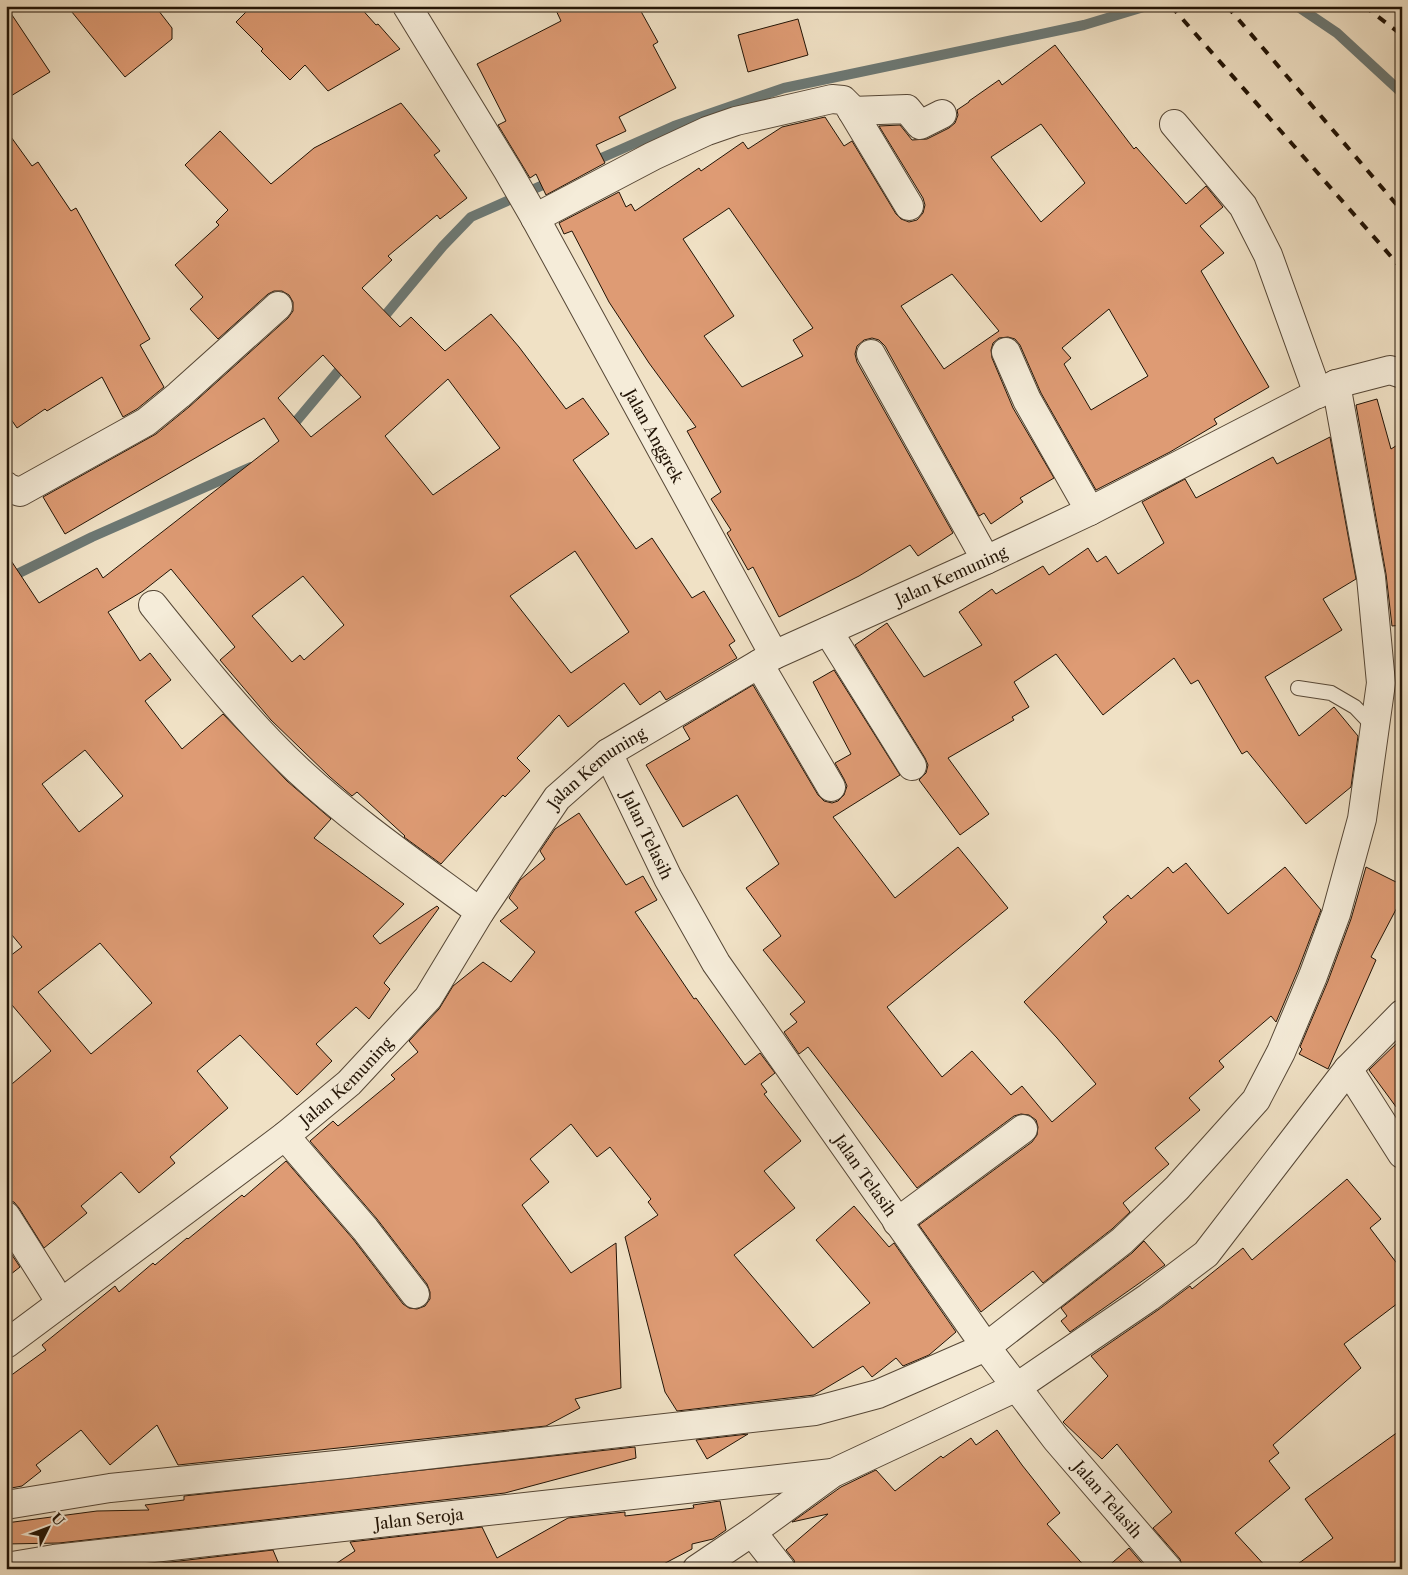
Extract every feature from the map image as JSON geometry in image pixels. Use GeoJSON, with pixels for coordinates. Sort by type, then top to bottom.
{"type":"FeatureCollection","features":[{"type":"Feature","properties":{"kind":"street","name":"Jalan Anggrek"},"geometry":{"type":"LineString","coordinates":[[407,6],[534,217],[831,787]]}},
{"type":"Feature","properties":{"kind":"street"},"geometry":{"type":"LineString","coordinates":[[534,217],[653,156],[715,128],[736,121],[832,98],[843,100],[852,112],[909,206]]}},
{"type":"Feature","properties":{"kind":"street"},"geometry":{"type":"LineString","coordinates":[[852,112],[907,109],[920,125],[942,114]]}},
{"type":"Feature","properties":{"kind":"street"},"geometry":{"type":"LineString","coordinates":[[6,1505],[110,1488],[356,1463],[815,1411],[878,1394],[986,1347],[1122,1241],[1177,1188],[1256,1100],[1280,1052],[1313,976],[1336,914],[1362,819],[1381,684],[1371,577],[1327,389],[1268,255],[1243,206],[1174,124]]}},
{"type":"Feature","properties":{"kind":"street"},"geometry":{"type":"LineString","coordinates":[[6,486],[20,492],[146,422],[179,395],[278,306]]}},
{"type":"Feature","properties":{"kind":"street"},"geometry":{"type":"LineString","coordinates":[[1006,352],[1027,400],[1090,511]]}},
{"type":"Feature","properties":{"kind":"street"},"geometry":{"type":"LineString","coordinates":[[871,354],[986,560]]}},
{"type":"Feature","properties":{"kind":"street","name":"Jalan Kemuning"},"geometry":{"type":"LineString","coordinates":[[6,1344],[285,1136],[349,1083],[373,1060],[428,998],[480,912],[557,798],[608,753],[766,660],[1090,511],[1327,389],[1390,370],[1402,374]]}},
{"type":"Feature","properties":{"kind":"street"},"geometry":{"type":"LineString","coordinates":[[153,605],[233,701],[296,768],[369,830],[480,912]]}},
{"type":"Feature","properties":{"kind":"street"},"geometry":{"type":"LineString","coordinates":[[828,631],[912,766]]}},
{"type":"Feature","properties":{"kind":"street","name":"Jalan Telasih"},"geometry":{"type":"LineString","coordinates":[[608,753],[668,878],[716,963],[986,1347],[1056,1438],[1168,1569]]}},
{"type":"Feature","properties":{"kind":"street"},"geometry":{"type":"LineString","coordinates":[[697,1569],[833,1473],[1017,1387],[1149,1297],[1206,1254],[1348,1069],[1402,1014]]}},
{"type":"Feature","properties":{"kind":"street"},"geometry":{"type":"LineString","coordinates":[[1348,1069],[1402,1154]]}},
{"type":"Feature","properties":{"kind":"street"},"geometry":{"type":"LineString","coordinates":[[897,1222],[1023,1129]]}},
{"type":"Feature","properties":{"kind":"street"},"geometry":{"type":"LineString","coordinates":[[285,1136],[365,1229],[416,1294]]}},
{"type":"Feature","properties":{"kind":"street"},"geometry":{"type":"LineString","coordinates":[[6,1216],[61,1303]]}},
{"type":"Feature","properties":{"kind":"street","name":"Jalan Seroja"},"geometry":{"type":"LineString","coordinates":[[6,1567],[54,1559],[833,1473]]}},
{"type":"Feature","properties":{"kind":"street"},"geometry":{"type":"LineString","coordinates":[[752,1532],[782,1569]]}},
{"type":"Feature","properties":{"kind":"lane"},"geometry":{"type":"LineString","coordinates":[[1298,688],[1330,693],[1355,707],[1374,727]]}},
{"type":"Feature","properties":{"kind":"building"},"geometry":{"type":"Polygon","coordinates":[[[6,6],[50,72],[6,99],[6,6]]]}},
{"type":"Feature","properties":{"kind":"building"},"geometry":{"type":"Polygon","coordinates":[[[67,6],[155,6],[172,28],[172,39],[125,77],[67,6]]]}},
{"type":"Feature","properties":{"kind":"building"},"geometry":{"type":"Polygon","coordinates":[[[252,6],[359,6],[400,49],[328,91],[305,65],[290,80],[236,22],[252,6]]]}},
{"type":"Feature","properties":{"kind":"building"},"geometry":{"type":"Polygon","coordinates":[[[554,6],[638,6],[658,42],[653,45],[676,88],[619,117],[626,131],[596,145],[605,163],[546,195],[536,174],[530,178],[498,125],[506,121],[477,64],[561,21],[554,6]]]}},
{"type":"Feature","properties":{"kind":"building"},"geometry":{"type":"Polygon","coordinates":[[[798,19],[808,55],[748,72],[738,35],[798,19]]]}},
{"type":"Feature","properties":{"kind":"building"},"geometry":{"type":"Polygon","coordinates":[[[1055,45],[1134,149],[1136,147],[1186,204],[1206,186],[1223,207],[1200,226],[1224,253],[1201,271],[1269,387],[1214,419],[1217,424],[1170,452],[1096,490],[1041,393],[1020,345],[1015,339],[1008,337],[999,338],[993,343],[991,350],[992,358],[1013,408],[1054,478],[1020,498],[1023,502],[991,524],[984,513],[979,516],[885,346],[879,340],[872,338],[864,340],[857,346],[855,354],[857,362],[953,533],[918,556],[910,545],[859,576],[779,617],[753,567],[748,570],[727,533],[731,530],[711,499],[721,492],[687,431],[696,427],[649,363],[609,302],[572,231],[564,234],[559,223],[619,192],[626,207],[631,204],[635,211],[699,168],[701,171],[743,142],[748,149],[782,127],[825,117],[844,146],[852,141],[896,214],[901,219],[909,222],[917,220],[923,213],[925,205],[923,198],[879,126],[900,125],[912,140],[927,139],[955,123],[958,115],[957,110],[969,101],[999,80],[1002,85],[1055,45]],[[1041,124],[991,157],[1041,222],[1085,183],[1041,124]],[[729,208],[683,239],[734,316],[704,336],[742,387],[803,356],[793,340],[813,328],[729,208]],[[952,274],[901,306],[944,369],[999,331],[952,274]],[[1109,309],[1062,348],[1071,358],[1064,364],[1091,410],[1148,376],[1109,309]]]}},
{"type":"Feature","properties":{"kind":"building"},"geometry":{"type":"Polygon","coordinates":[[[401,103],[440,151],[434,155],[467,198],[440,219],[437,215],[388,256],[392,260],[362,288],[400,327],[411,317],[445,351],[491,314],[519,347],[566,409],[583,398],[609,434],[573,460],[636,549],[652,538],[692,598],[704,591],[735,641],[729,645],[737,658],[666,700],[660,691],[640,705],[624,683],[568,727],[559,715],[517,758],[530,771],[505,797],[503,795],[441,864],[404,837],[357,792],[352,796],[271,720],[220,660],[235,647],[171,569],[143,591],[108,612],[140,661],[150,653],[171,680],[145,701],[182,749],[223,714],[287,781],[331,819],[314,838],[404,904],[373,936],[380,944],[437,906],[439,908],[384,983],[390,989],[369,1019],[356,1007],[316,1044],[332,1061],[297,1095],[240,1035],[197,1071],[228,1108],[170,1157],[175,1163],[139,1193],[121,1172],[81,1206],[87,1213],[44,1248],[19,1208],[14,1202],[6,1201],[6,1089],[51,1051],[6,998],[6,959],[22,947],[6,928],[6,553],[39,603],[97,568],[103,578],[279,441],[264,418],[65,534],[43,497],[156,434],[189,407],[288,318],[293,311],[293,302],[289,295],[282,291],[274,291],[268,294],[218,339],[190,309],[203,297],[175,265],[219,225],[216,222],[228,210],[185,165],[220,131],[271,184],[314,148],[401,103]],[[323,355],[278,398],[311,437],[361,397],[323,355]],[[448,379],[385,436],[433,495],[500,448],[448,379]],[[575,551],[510,596],[571,673],[629,632],[575,551]],[[303,576],[252,616],[292,662],[300,655],[304,660],[344,625],[303,576]],[[85,750],[42,784],[79,832],[123,796],[85,750]],[[100,943],[38,992],[91,1054],[152,1003],[100,943]]]}},
{"type":"Feature","properties":{"kind":"building"},"geometry":{"type":"Polygon","coordinates":[[[6,130],[32,166],[38,162],[71,211],[76,208],[150,339],[140,345],[164,387],[137,409],[123,417],[102,377],[47,411],[45,409],[17,428],[6,412],[6,130]]]}},
{"type":"Feature","properties":{"kind":"building"},"geometry":{"type":"Polygon","coordinates":[[[1377,399],[1391,449],[1402,442],[1402,625],[1392,626],[1386,574],[1356,405],[1377,399]]]}},
{"type":"Feature","properties":{"kind":"building"},"geometry":{"type":"Polygon","coordinates":[[[1330,437],[1356,579],[1323,599],[1342,630],[1265,677],[1299,736],[1334,707],[1358,736],[1351,787],[1306,824],[1247,751],[1242,754],[1198,680],[1191,684],[1174,658],[1103,715],[1056,654],[1014,682],[1029,707],[1012,717],[1014,720],[948,758],[989,814],[960,835],[919,780],[926,773],[928,765],[925,758],[855,645],[887,623],[924,677],[982,645],[959,612],[992,589],[996,594],[1043,566],[1049,575],[1088,548],[1097,562],[1106,556],[1118,574],[1164,543],[1142,502],[1185,479],[1196,498],[1273,457],[1277,464],[1330,437]]]}},
{"type":"Feature","properties":{"kind":"building"},"geometry":{"type":"Polygon","coordinates":[[[834,670],[900,775],[833,817],[895,898],[958,847],[1008,908],[887,1007],[942,1077],[972,1051],[1011,1095],[1022,1086],[1052,1122],[1096,1084],[1024,1002],[1107,922],[1103,917],[1128,895],[1131,899],[1168,867],[1173,873],[1186,863],[1228,914],[1285,867],[1321,910],[1276,1022],[1271,1016],[1219,1061],[1224,1067],[1189,1098],[1200,1110],[1155,1148],[1169,1164],[1123,1203],[1130,1212],[1112,1229],[1043,1283],[1033,1271],[981,1312],[919,1225],[1032,1142],[1037,1135],[1038,1127],[1036,1120],[1029,1115],[1021,1114],[1014,1116],[917,1188],[808,1047],[799,1054],[784,1032],[797,1022],[790,1014],[805,1002],[763,950],[781,936],[746,888],[779,864],[737,795],[683,827],[646,765],[690,739],[683,727],[753,685],[818,795],[824,801],[832,803],[838,801],[844,795],[847,786],[835,763],[851,754],[813,682],[834,670]]]}},
{"type":"Feature","properties":{"kind":"building"},"geometry":{"type":"Polygon","coordinates":[[[579,813],[626,885],[643,876],[657,900],[635,912],[694,999],[696,998],[745,1065],[760,1053],[775,1073],[761,1084],[767,1092],[764,1094],[801,1141],[764,1171],[795,1208],[734,1255],[813,1348],[870,1303],[816,1240],[854,1206],[889,1247],[894,1243],[956,1332],[929,1355],[903,1366],[896,1358],[872,1377],[863,1366],[814,1395],[677,1411],[665,1392],[625,1237],[658,1215],[648,1202],[651,1199],[610,1147],[597,1157],[571,1124],[530,1159],[549,1182],[522,1205],[571,1273],[616,1243],[621,1388],[575,1399],[580,1408],[546,1426],[178,1465],[157,1425],[110,1465],[81,1430],[36,1465],[41,1471],[22,1486],[6,1489],[6,1379],[46,1350],[42,1345],[115,1286],[119,1292],[153,1263],[155,1265],[242,1195],[244,1197],[286,1161],[353,1239],[403,1304],[409,1308],[417,1309],[425,1306],[430,1299],[427,1284],[377,1219],[310,1141],[333,1121],[338,1126],[395,1079],[391,1075],[418,1052],[409,1041],[439,1009],[453,986],[483,962],[511,982],[535,952],[500,921],[518,908],[509,898],[520,880],[545,859],[540,851],[555,829],[579,813]]]}},
{"type":"Feature","properties":{"kind":"building"},"geometry":{"type":"Polygon","coordinates":[[[1366,867],[1402,885],[1402,898],[1371,957],[1376,960],[1328,1069],[1299,1054],[1302,1049],[1300,1047],[1328,981],[1351,919],[1366,867]]]}},
{"type":"Feature","properties":{"kind":"building"},"geometry":{"type":"Polygon","coordinates":[[[1402,1038],[1402,1115],[1369,1070],[1402,1038]]]}},
{"type":"Feature","properties":{"kind":"building"},"geometry":{"type":"Polygon","coordinates":[[[1347,1179],[1381,1219],[1370,1228],[1402,1270],[1402,1300],[1344,1344],[1361,1368],[1273,1445],[1279,1453],[1269,1461],[1290,1488],[1235,1533],[1268,1569],[1183,1569],[1180,1559],[1153,1528],[1172,1512],[1117,1444],[1102,1459],[1063,1422],[1108,1376],[1091,1356],[1190,1286],[1192,1289],[1243,1248],[1252,1260],[1347,1179]]]}},
{"type":"Feature","properties":{"kind":"building"},"geometry":{"type":"Polygon","coordinates":[[[1144,1241],[1165,1265],[1070,1332],[1061,1321],[1067,1316],[1061,1308],[1132,1253],[1144,1241]]]}},
{"type":"Feature","properties":{"kind":"building"},"geometry":{"type":"Polygon","coordinates":[[[6,1246],[20,1267],[6,1278],[6,1246]]]}},
{"type":"Feature","properties":{"kind":"building"},"geometry":{"type":"Polygon","coordinates":[[[1402,1429],[1402,1569],[1291,1569],[1333,1538],[1305,1499],[1402,1429]]]}},
{"type":"Feature","properties":{"kind":"building"},"geometry":{"type":"Polygon","coordinates":[[[997,1430],[1060,1513],[1047,1524],[1087,1569],[796,1569],[794,1560],[786,1550],[828,1514],[792,1522],[841,1487],[876,1470],[895,1491],[941,1456],[943,1458],[971,1438],[976,1445],[997,1430]]]}},
{"type":"Feature","properties":{"kind":"building"},"geometry":{"type":"Polygon","coordinates":[[[748,1434],[707,1459],[696,1440],[748,1434]]]}},
{"type":"Feature","properties":{"kind":"building"},"geometry":{"type":"Polygon","coordinates":[[[635,1447],[636,1458],[505,1493],[59,1543],[6,1544],[6,1523],[97,1511],[149,1510],[145,1505],[184,1500],[184,1496],[635,1447]]]}},
{"type":"Feature","properties":{"kind":"building"},"geometry":{"type":"Polygon","coordinates":[[[720,1501],[726,1530],[713,1539],[692,1544],[692,1549],[654,1569],[328,1569],[355,1551],[350,1542],[482,1527],[497,1558],[568,1518],[625,1512],[625,1516],[694,1508],[693,1505],[720,1501]]]}},
{"type":"Feature","properties":{"kind":"building"},"geometry":{"type":"Polygon","coordinates":[[[1129,1548],[1147,1569],[1105,1569],[1129,1548]]]}},
{"type":"Feature","properties":{"kind":"building"},"geometry":{"type":"Polygon","coordinates":[[[273,1550],[281,1569],[147,1569],[154,1564],[273,1550]]]}},
{"type":"Feature","properties":{"kind":"waterway"},"geometry":{"type":"LineString","coordinates":[[590,163],[674,126],[784,88],[1084,25],[1147,6]]}},
{"type":"Feature","properties":{"kind":"waterway"},"geometry":{"type":"LineString","coordinates":[[1297,6],[1337,33],[1402,93]]}},
{"type":"Feature","properties":{"kind":"waterway"},"geometry":{"type":"LineString","coordinates":[[378,324],[443,246],[471,217],[552,181]]}},
{"type":"Feature","properties":{"kind":"waterway"},"geometry":{"type":"LineString","coordinates":[[288,431],[346,362]]}},
{"type":"Feature","properties":{"kind":"waterway"},"geometry":{"type":"LineString","coordinates":[[7,579],[92,537],[251,467]]}},
{"type":"Feature","properties":{"kind":"railway"},"geometry":{"type":"LineString","coordinates":[[1171,6],[1402,269]]}},
{"type":"Feature","properties":{"kind":"railway"},"geometry":{"type":"LineString","coordinates":[[1227,6],[1402,211]]}},
{"type":"Feature","properties":{"kind":"railway"},"geometry":{"type":"LineString","coordinates":[[1364,6],[1402,35]]}}]}
